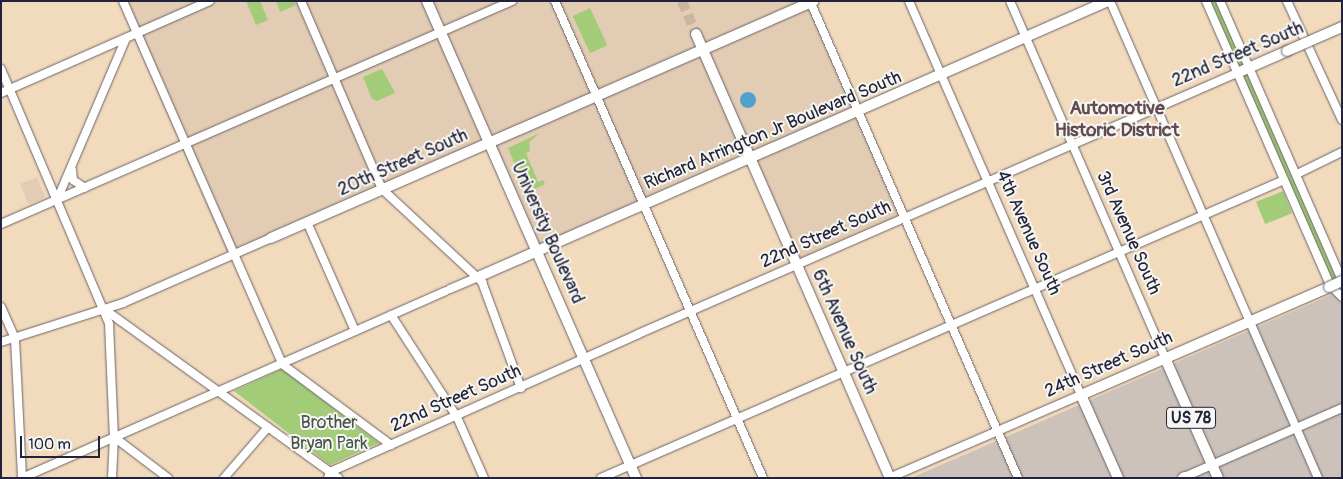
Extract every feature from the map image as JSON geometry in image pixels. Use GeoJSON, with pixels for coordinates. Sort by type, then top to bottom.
{"type":"FeatureCollection","features":[{"type":"Feature","properties":{"kind":"main road","name":"University Boulevard"},"geometry":{"type":"LineString","coordinates":[[427,1],[636,478]]}},
{"type":"Feature","properties":{"kind":"main road","name":"Richard Arrington Jr Boulevard South"},"geometry":{"type":"LineString","coordinates":[[478,277],[1109,1]]}},
{"type":"Feature","properties":{"kind":"main road","name":"20th Street South"},"geometry":{"type":"LineString","coordinates":[[271,238],[811,2]]}},
{"type":"Feature","properties":{"kind":"main road","name":"22nd Street South"},"geometry":{"type":"LineString","coordinates":[[1237,73],[1342,28]]}},
{"type":"Feature","properties":{"kind":"main road","name":"6th Avenue South"},"geometry":{"type":"LineString","coordinates":[[696,34],[890,478]]}},
{"type":"Feature","properties":{"kind":"main road","name":"24th Street South"},"geometry":{"type":"LineString","coordinates":[[1081,395],[1342,280]]}},
{"type":"Feature","properties":{"kind":"main road","name":"3rd Avenue South"},"geometry":{"type":"LineString","coordinates":[[1165,358],[1218,478]]}},
{"type":"Feature","properties":{"kind":"main road","name":"4th Avenue South"},"geometry":{"type":"LineString","coordinates":[[1081,395],[1118,478]]}},
{"type":"Feature","properties":{"kind":"street"},"geometry":{"type":"LineString","coordinates":[[123,1],[282,364],[391,445]]}},
{"type":"Feature","properties":{"kind":"street"},"geometry":{"type":"LineString","coordinates":[[1,93],[210,1]]}},
{"type":"Feature","properties":{"kind":"street"},"geometry":{"type":"LineString","coordinates":[[301,1],[382,189],[478,277],[521,388]]}},
{"type":"Feature","properties":{"kind":"street"},"geometry":{"type":"LineString","coordinates":[[1,224],[512,1]]}},
{"type":"Feature","properties":{"kind":"street"},"geometry":{"type":"LineString","coordinates":[[555,1],[763,478]]}},
{"type":"Feature","properties":{"kind":"street","name":"4th Avenue South"},"geometry":{"type":"LineString","coordinates":[[909,1],[1081,395]]}},
{"type":"Feature","properties":{"kind":"street","name":"3rd Avenue South"},"geometry":{"type":"LineString","coordinates":[[1010,1],[1165,358]]}},
{"type":"Feature","properties":{"kind":"street"},"geometry":{"type":"LineString","coordinates":[[1109,1],[1318,478]]}},
{"type":"Feature","properties":{"kind":"street"},"geometry":{"type":"LineString","coordinates":[[1206,1],[1330,285],[1342,296]]}},
{"type":"Feature","properties":{"kind":"street"},"geometry":{"type":"LineString","coordinates":[[1220,1],[1342,280]]}},
{"type":"Feature","properties":{"kind":"street"},"geometry":{"type":"LineString","coordinates":[[1287,1],[1342,120]]}},
{"type":"Feature","properties":{"kind":"street"},"geometry":{"type":"LineString","coordinates":[[811,2],[1018,478]]}},
{"type":"Feature","properties":{"kind":"street"},"geometry":{"type":"LineString","coordinates":[[57,200],[72,170],[126,38]]}},
{"type":"Feature","properties":{"kind":"street"},"geometry":{"type":"LineString","coordinates":[[1230,56],[1239,58],[1242,52]]}},
{"type":"Feature","properties":{"kind":"street"},"geometry":{"type":"LineString","coordinates":[[1,69],[109,324],[114,437],[112,478]]}},
{"type":"Feature","properties":{"kind":"street","name":"22nd Street South"},"geometry":{"type":"LineString","coordinates":[[329,475],[391,445],[690,312],[1237,73]]}},
{"type":"Feature","properties":{"kind":"street"},"geometry":{"type":"LineString","coordinates":[[1297,174],[1342,152]]}},
{"type":"Feature","properties":{"kind":"street"},"geometry":{"type":"LineString","coordinates":[[72,170],[73,180],[85,188]]}},
{"type":"Feature","properties":{"kind":"street"},"geometry":{"type":"LineString","coordinates":[[600,478],[1284,180]]}},
{"type":"Feature","properties":{"kind":"street"},"geometry":{"type":"LineString","coordinates":[[308,222],[355,331]]}},
{"type":"Feature","properties":{"kind":"street","name":"20th Street South"},"geometry":{"type":"LineString","coordinates":[[1,342],[104,309],[271,238]]}},
{"type":"Feature","properties":{"kind":"street","name":"Richard Arrington Jr Boulevard South"},"geometry":{"type":"LineString","coordinates":[[22,478],[478,277]]}},
{"type":"Feature","properties":{"kind":"street"},"geometry":{"type":"LineString","coordinates":[[1,307],[15,339],[22,478]]}},
{"type":"Feature","properties":{"kind":"street"},"geometry":{"type":"LineString","coordinates":[[104,309],[220,390],[329,475],[338,478]]}},
{"type":"Feature","properties":{"kind":"street"},"geometry":{"type":"LineString","coordinates":[[391,315],[457,417],[484,478]]}},
{"type":"Feature","properties":{"kind":"street","name":"24th Street South"},"geometry":{"type":"LineString","coordinates":[[890,478],[1081,395]]}},
{"type":"Feature","properties":{"kind":"street"},"geometry":{"type":"LineString","coordinates":[[1183,477],[1342,408]]}},
{"type":"Feature","properties":{"kind":"street"},"geometry":{"type":"LineString","coordinates":[[224,478],[268,426]]}},
{"type":"Feature","properties":{"kind":"street"},"geometry":{"type":"LineString","coordinates":[[114,437],[168,478]]}},
{"type":"Feature","properties":{"kind":"shaded area"},"geometry":{"type":"Polygon","coordinates":[[[118,1],[808,1],[904,218],[797,265],[748,157],[539,249],[490,141],[230,253],[226,251],[118,1]]]}},
{"type":"Feature","properties":{"kind":"shaded area"},"geometry":{"type":"Polygon","coordinates":[[[37,177],[45,197],[29,204],[20,184],[37,177]]]}},
{"type":"Feature","properties":{"kind":"shaded area"},"geometry":{"type":"Polygon","coordinates":[[[1342,290],[1342,478],[911,478],[1017,432],[1342,290]]]}},
{"type":"Feature","properties":{"kind":"green space"},"geometry":{"type":"Polygon","coordinates":[[[246,1],[260,1],[268,20],[256,25],[246,1]]]}},
{"type":"Feature","properties":{"kind":"green space"},"geometry":{"type":"Polygon","coordinates":[[[276,1],[294,1],[296,5],[280,12],[276,1]]]}},
{"type":"Feature","properties":{"kind":"green space"},"geometry":{"type":"Polygon","coordinates":[[[1210,1],[1217,1],[1340,280],[1341,291],[1333,283],[1210,1]]]}},
{"type":"Feature","properties":{"kind":"green space"},"geometry":{"type":"Polygon","coordinates":[[[590,8],[607,45],[590,53],[573,16],[590,8]]]}},
{"type":"Feature","properties":{"kind":"green space"},"geometry":{"type":"Polygon","coordinates":[[[382,69],[395,93],[377,101],[372,99],[363,77],[382,69]]]}},
{"type":"Feature","properties":{"kind":"green space"},"geometry":{"type":"Polygon","coordinates":[[[540,133],[529,142],[530,151],[526,153],[538,182],[543,180],[545,184],[527,193],[508,148],[540,133]]]}},
{"type":"Feature","properties":{"kind":"green space"},"geometry":{"type":"Polygon","coordinates":[[[1283,191],[1292,213],[1265,224],[1256,202],[1283,191]]]}},
{"type":"Feature","properties":{"kind":"green space","name":"Brother Bryan Park"},"geometry":{"type":"Polygon","coordinates":[[[282,369],[379,443],[330,465],[234,391],[282,369]]]}},
{"type":"Feature","properties":{"kind":"water"},"geometry":{"type":"Polygon","coordinates":[[[748,92],[756,100],[748,108],[740,100],[748,92]]]}},
{"type":"Feature","properties":{"kind":"tunnel"},"geometry":{"type":"LineString","coordinates":[[682,1],[696,34]]}},
{"type":"Feature","properties":{"kind":"district","name":"Automotive Historic District"},"geometry":{"type":"Point","coordinates":[1117,120]}}]}
